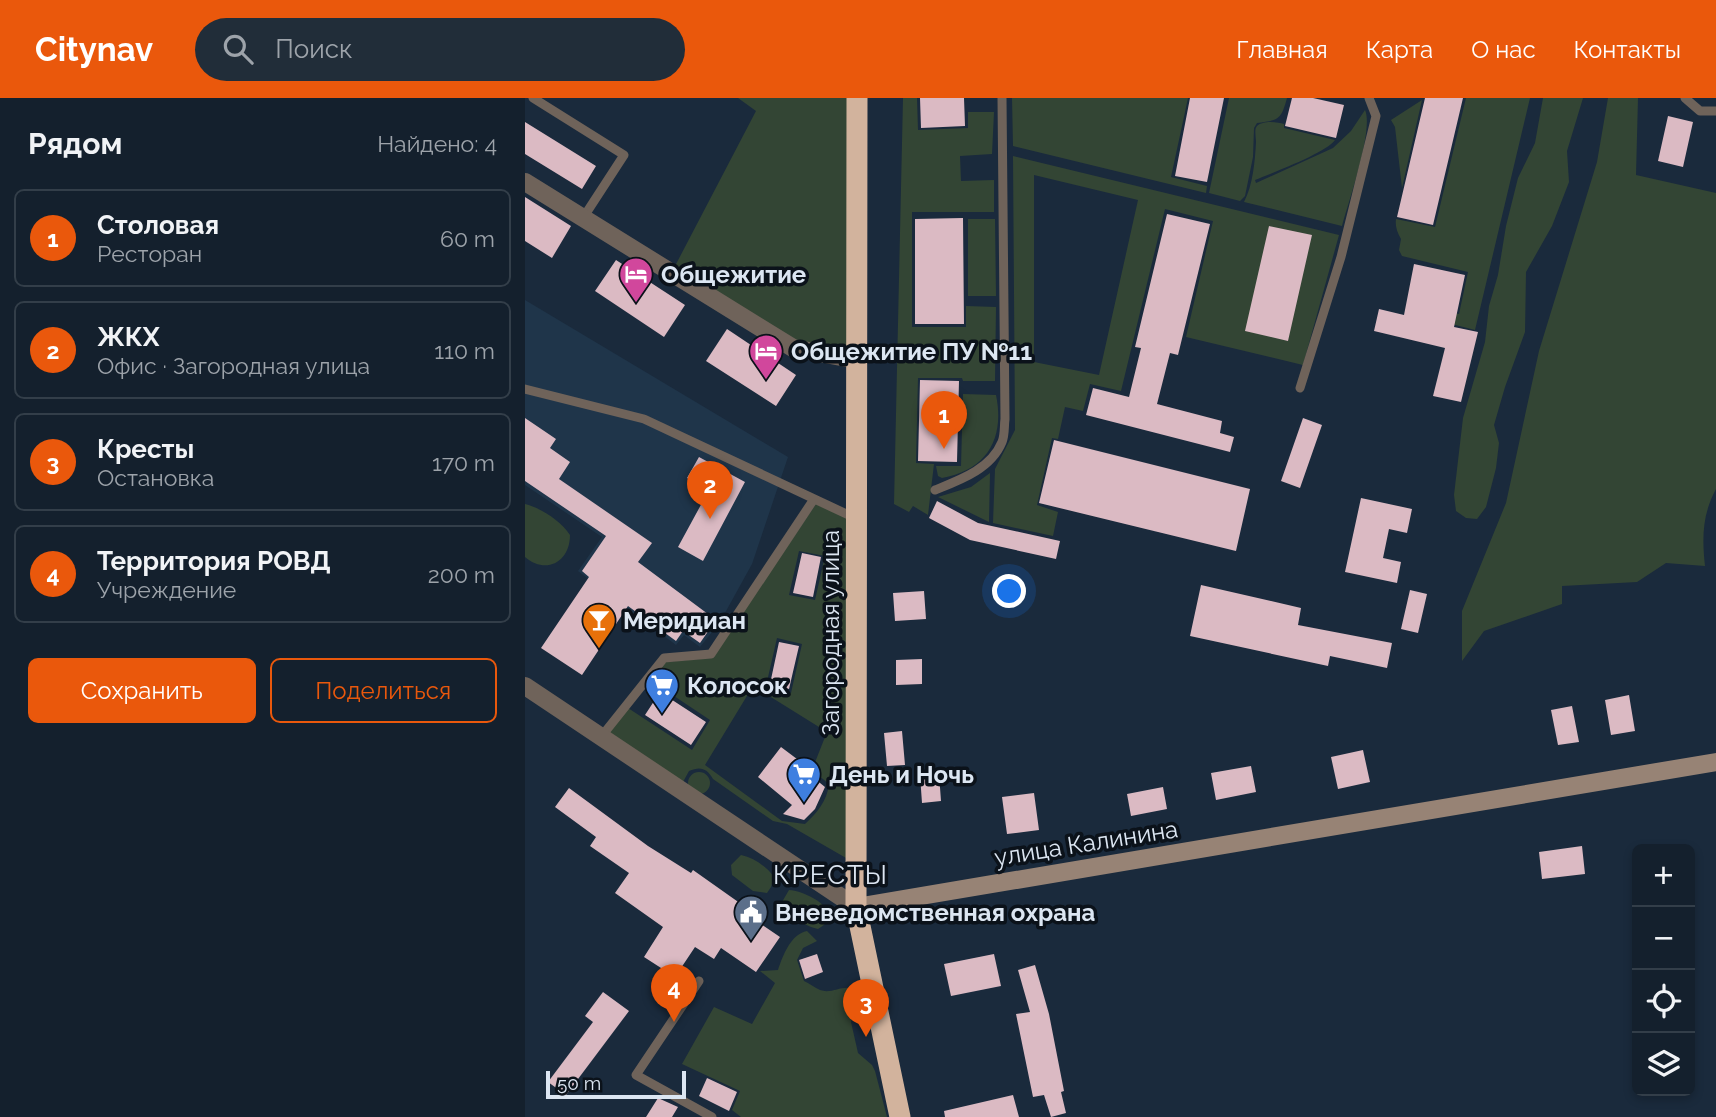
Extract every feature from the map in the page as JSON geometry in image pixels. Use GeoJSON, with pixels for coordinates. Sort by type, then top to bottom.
{"type":"FeatureCollection","features":[{"type":"Feature","properties":{"kind":"highway","name":"Загородная улица"},"geometry":{"type":"LineString","coordinates":[[857,98],[856,907],[900,1117]]}},
{"type":"Feature","properties":{"kind":"main road","name":"улица Калинина"},"geometry":{"type":"LineString","coordinates":[[856,907],[1716,762]]}},
{"type":"Feature","properties":{"kind":"street"},"geometry":{"type":"LineString","coordinates":[[525,182],[793,348],[857,360]]}},
{"type":"Feature","properties":{"kind":"street"},"geometry":{"type":"LineString","coordinates":[[525,686],[856,907]]}},
{"type":"Feature","properties":{"kind":"lane"},"geometry":{"type":"LineString","coordinates":[[533,98],[624,155],[583,218]]}},
{"type":"Feature","properties":{"kind":"lane"},"geometry":{"type":"LineString","coordinates":[[935,490],[964,478],[992,459],[1003,440],[1002,98]]}},
{"type":"Feature","properties":{"kind":"lane"},"geometry":{"type":"LineString","coordinates":[[1300,388],[1341,257],[1376,116],[1369,98]]}},
{"type":"Feature","properties":{"kind":"lane"},"geometry":{"type":"LineString","coordinates":[[1685,98],[1700,111],[1716,111]]}},
{"type":"Feature","properties":{"kind":"lane"},"geometry":{"type":"LineString","coordinates":[[525,389],[644,419],[857,519]]}},
{"type":"Feature","properties":{"kind":"lane"},"geometry":{"type":"LineString","coordinates":[[601,737],[664,658],[711,654],[814,499]]}},
{"type":"Feature","properties":{"kind":"lane"},"geometry":{"type":"LineString","coordinates":[[699,981],[636,1075],[712,1117]]}},
{"type":"Feature","properties":{"kind":"shaded area"},"geometry":{"type":"Polygon","coordinates":[[[525,300],[788,457],[752,564],[720,622],[700,647],[684,635],[676,645],[578,571],[602,537],[525,485],[525,300]]]}},
{"type":"Feature","properties":{"kind":"green space"},"geometry":{"type":"Polygon","coordinates":[[[738,98],[855,98],[854,355],[795,345],[674,268],[756,111],[738,98]]]}},
{"type":"Feature","properties":{"kind":"green space"},"geometry":{"type":"Polygon","coordinates":[[[903,98],[917,98],[918,130],[968,128],[968,112],[994,112],[992,154],[960,156],[961,181],[994,180],[994,212],[912,212],[912,327],[966,327],[966,306],[996,307],[995,381],[918,378],[916,463],[934,464],[928,515],[913,506],[909,512],[894,504],[903,98]]]}},
{"type":"Feature","properties":{"kind":"green space"},"geometry":{"type":"Polygon","coordinates":[[[1012,98],[1188,98],[1171,177],[1207,186],[1206,193],[1013,146],[1012,98]]]}},
{"type":"Feature","properties":{"kind":"green space"},"geometry":{"type":"Polygon","coordinates":[[[1229,98],[1287,98],[1278,118],[1257,123],[1254,128],[1253,157],[1245,196],[1240,201],[1209,193],[1229,98]]]}},
{"type":"Feature","properties":{"kind":"green space"},"geometry":{"type":"Polygon","coordinates":[[[1466,98],[1530,98],[1475,330],[1420,316],[1409,303],[1459,314],[1468,272],[1402,256],[1399,250],[1401,239],[1396,224],[1396,219],[1435,227],[1466,98]]]}},
{"type":"Feature","properties":{"kind":"green space"},"geometry":{"type":"Polygon","coordinates":[[[1543,98],[1583,98],[1567,151],[1569,182],[1552,226],[1526,272],[1525,332],[1494,425],[1499,443],[1486,507],[1477,519],[1466,518],[1456,511],[1454,495],[1463,418],[1485,342],[1489,306],[1518,178],[1535,143],[1543,98]]]}},
{"type":"Feature","properties":{"kind":"green space"},"geometry":{"type":"Polygon","coordinates":[[[1608,98],[1638,98],[1636,175],[1716,193],[1716,489],[1704,527],[1705,566],[1666,563],[1637,582],[1562,586],[1562,604],[1484,631],[1462,661],[1462,611],[1506,503],[1539,351],[1597,162],[1608,98]]]}},
{"type":"Feature","properties":{"kind":"green space"},"geometry":{"type":"Polygon","coordinates":[[[1422,100],[1402,188],[1395,127],[1391,120],[1422,100]]]}},
{"type":"Feature","properties":{"kind":"green space"},"geometry":{"type":"Polygon","coordinates":[[[1365,110],[1367,119],[1363,149],[1342,226],[1244,202],[1253,173],[1257,126],[1267,122],[1284,124],[1284,128],[1335,140],[1310,157],[1255,180],[1256,183],[1333,148],[1351,131],[1365,110]]]}},
{"type":"Feature","properties":{"kind":"green space"},"geometry":{"type":"Polygon","coordinates":[[[1013,156],[1339,235],[1303,365],[1186,337],[1213,221],[1165,209],[1121,391],[1090,384],[1083,411],[1065,407],[1058,439],[1052,438],[1037,505],[1058,512],[1053,536],[993,523],[995,469],[1015,430],[1013,156]],[[1034,175],[1034,362],[1099,375],[1138,200],[1034,175]]]}},
{"type":"Feature","properties":{"kind":"green space"},"geometry":{"type":"Polygon","coordinates":[[[968,219],[995,219],[996,296],[968,296],[968,219]]]}},
{"type":"Feature","properties":{"kind":"green space"},"geometry":{"type":"Polygon","coordinates":[[[963,394],[996,395],[998,425],[995,438],[981,460],[971,468],[942,478],[938,476],[936,466],[961,466],[963,394]]]}},
{"type":"Feature","properties":{"kind":"green space"},"geometry":{"type":"Polygon","coordinates":[[[990,473],[989,522],[938,497],[971,487],[990,473]]]}},
{"type":"Feature","properties":{"kind":"green space"},"geometry":{"type":"Polygon","coordinates":[[[525,504],[550,516],[570,535],[566,552],[555,563],[541,565],[525,557],[525,504]]]}},
{"type":"Feature","properties":{"kind":"green space"},"geometry":{"type":"Polygon","coordinates":[[[816,504],[854,521],[853,862],[787,824],[773,821],[713,779],[706,770],[700,768],[689,771],[683,782],[607,736],[628,708],[692,750],[710,720],[650,680],[665,662],[711,658],[816,504]],[[799,551],[789,595],[815,600],[825,556],[799,551]],[[777,638],[766,686],[791,693],[802,644],[777,638]],[[753,686],[705,765],[782,821],[805,824],[821,806],[828,790],[829,784],[812,770],[827,732],[753,686]]]}},
{"type":"Feature","properties":{"kind":"green space"},"geometry":{"type":"Polygon","coordinates":[[[699,772],[707,775],[710,783],[707,791],[699,794],[691,791],[688,783],[691,775],[699,772]]]}},
{"type":"Feature","properties":{"kind":"green space"},"geometry":{"type":"Polygon","coordinates":[[[741,855],[759,863],[774,877],[767,893],[753,891],[732,875],[731,865],[741,855]]]}},
{"type":"Feature","properties":{"kind":"green space"},"geometry":{"type":"Polygon","coordinates":[[[789,890],[805,894],[821,904],[829,916],[826,923],[818,929],[813,928],[792,915],[782,902],[789,890]]]}},
{"type":"Feature","properties":{"kind":"green space"},"geometry":{"type":"Polygon","coordinates":[[[807,931],[817,941],[803,948],[797,960],[804,981],[824,991],[851,988],[854,1013],[851,1022],[858,1053],[875,1071],[887,1117],[741,1117],[732,1110],[740,1091],[682,1064],[714,1007],[752,1024],[775,983],[760,971],[778,970],[792,941],[807,931]]]}},
{"type":"Feature","properties":{"kind":"building"},"geometry":{"type":"Polygon","coordinates":[[[920,98],[964,98],[965,126],[921,128],[920,98]]]}},
{"type":"Feature","properties":{"kind":"building"},"geometry":{"type":"Polygon","coordinates":[[[1190,98],[1224,98],[1207,182],[1175,176],[1190,98]]]}},
{"type":"Feature","properties":{"kind":"building"},"geometry":{"type":"Polygon","coordinates":[[[1292,98],[1313,98],[1344,105],[1336,138],[1285,126],[1292,98]]]}},
{"type":"Feature","properties":{"kind":"building"},"geometry":{"type":"Polygon","coordinates":[[[1425,98],[1463,98],[1433,225],[1397,217],[1425,98]]]}},
{"type":"Feature","properties":{"kind":"building"},"geometry":{"type":"Polygon","coordinates":[[[1668,116],[1693,122],[1683,167],[1658,161],[1668,116]]]}},
{"type":"Feature","properties":{"kind":"building"},"geometry":{"type":"Polygon","coordinates":[[[525,122],[596,166],[582,189],[525,154],[525,122]]]}},
{"type":"Feature","properties":{"kind":"building"},"geometry":{"type":"Polygon","coordinates":[[[525,197],[571,226],[552,258],[525,241],[525,197]]]}},
{"type":"Feature","properties":{"kind":"building"},"geometry":{"type":"Polygon","coordinates":[[[1167,214],[1210,224],[1178,355],[1170,353],[1157,404],[1222,421],[1220,433],[1234,437],[1230,452],[1086,415],[1093,388],[1129,397],[1141,348],[1135,347],[1167,214]]]}},
{"type":"Feature","properties":{"kind":"building"},"geometry":{"type":"Polygon","coordinates":[[[963,218],[964,324],[915,324],[915,219],[963,218]]]}},
{"type":"Feature","properties":{"kind":"building"},"geometry":{"type":"Polygon","coordinates":[[[1269,226],[1312,235],[1288,341],[1245,331],[1269,226]]]}},
{"type":"Feature","properties":{"kind":"building"},"geometry":{"type":"Polygon","coordinates":[[[616,260],[685,305],[664,337],[595,291],[616,260]]]}},
{"type":"Feature","properties":{"kind":"building"},"geometry":{"type":"Polygon","coordinates":[[[1414,264],[1465,275],[1454,327],[1478,332],[1461,402],[1433,396],[1445,348],[1374,331],[1379,309],[1404,315],[1414,264]]]}},
{"type":"Feature","properties":{"kind":"building"},"geometry":{"type":"Polygon","coordinates":[[[727,329],[796,375],[776,406],[706,361],[727,329]]]}},
{"type":"Feature","properties":{"kind":"building"},"geometry":{"type":"Polygon","coordinates":[[[920,380],[959,381],[957,462],[918,461],[920,380]]]}},
{"type":"Feature","properties":{"kind":"building"},"geometry":{"type":"Polygon","coordinates":[[[525,418],[556,439],[550,448],[570,462],[559,479],[652,543],[638,562],[716,620],[700,643],[683,631],[676,641],[628,606],[582,675],[541,648],[589,577],[582,571],[606,536],[525,481],[525,418]]]}},
{"type":"Feature","properties":{"kind":"building"},"geometry":{"type":"Polygon","coordinates":[[[1303,418],[1322,425],[1300,488],[1281,481],[1303,418]]]}},
{"type":"Feature","properties":{"kind":"building"},"geometry":{"type":"Polygon","coordinates":[[[1054,440],[1250,489],[1236,551],[1039,503],[1054,440]]]}},
{"type":"Feature","properties":{"kind":"building"},"geometry":{"type":"Polygon","coordinates":[[[699,457],[745,482],[703,561],[678,547],[709,490],[687,478],[699,457]]]}},
{"type":"Feature","properties":{"kind":"building"},"geometry":{"type":"Polygon","coordinates":[[[1361,498],[1412,509],[1407,533],[1389,529],[1383,558],[1401,562],[1397,583],[1345,572],[1361,498]]]}},
{"type":"Feature","properties":{"kind":"building"},"geometry":{"type":"Polygon","coordinates":[[[937,501],[978,523],[1060,541],[1056,559],[970,540],[929,518],[937,501]]]}},
{"type":"Feature","properties":{"kind":"building"},"geometry":{"type":"Polygon","coordinates":[[[802,553],[821,557],[813,597],[793,593],[802,553]]]}},
{"type":"Feature","properties":{"kind":"building"},"geometry":{"type":"Polygon","coordinates":[[[1201,585],[1301,608],[1298,625],[1392,643],[1387,668],[1330,656],[1328,666],[1190,636],[1201,585]]]}},
{"type":"Feature","properties":{"kind":"building"},"geometry":{"type":"Polygon","coordinates":[[[1410,590],[1427,594],[1418,633],[1401,629],[1410,590]]]}},
{"type":"Feature","properties":{"kind":"building"},"geometry":{"type":"Polygon","coordinates":[[[924,591],[926,619],[895,621],[893,593],[924,591]]]}},
{"type":"Feature","properties":{"kind":"building"},"geometry":{"type":"Polygon","coordinates":[[[779,642],[799,646],[789,689],[770,684],[779,642]]]}},
{"type":"Feature","properties":{"kind":"building"},"geometry":{"type":"Polygon","coordinates":[[[922,659],[922,684],[896,685],[896,660],[922,659]]]}},
{"type":"Feature","properties":{"kind":"building"},"geometry":{"type":"Polygon","coordinates":[[[660,692],[706,722],[691,745],[645,715],[660,692]]]}},
{"type":"Feature","properties":{"kind":"building"},"geometry":{"type":"Polygon","coordinates":[[[1629,695],[1635,731],[1611,735],[1605,700],[1629,695]]]}},
{"type":"Feature","properties":{"kind":"building"},"geometry":{"type":"Polygon","coordinates":[[[1572,706],[1579,742],[1558,745],[1551,710],[1572,706]]]}},
{"type":"Feature","properties":{"kind":"building"},"geometry":{"type":"Polygon","coordinates":[[[902,731],[905,765],[887,766],[884,733],[902,731]]]}},
{"type":"Feature","properties":{"kind":"building"},"geometry":{"type":"Polygon","coordinates":[[[781,747],[797,759],[794,762],[825,787],[815,809],[804,820],[783,814],[792,805],[758,777],[781,747]]]}},
{"type":"Feature","properties":{"kind":"building"},"geometry":{"type":"Polygon","coordinates":[[[1363,750],[1370,782],[1338,789],[1331,757],[1363,750]]]}},
{"type":"Feature","properties":{"kind":"building"},"geometry":{"type":"Polygon","coordinates":[[[1251,766],[1256,792],[1216,800],[1211,773],[1251,766]]]}},
{"type":"Feature","properties":{"kind":"building"},"geometry":{"type":"Polygon","coordinates":[[[939,774],[941,801],[922,803],[920,775],[939,774]]]}},
{"type":"Feature","properties":{"kind":"building"},"geometry":{"type":"Polygon","coordinates":[[[1163,787],[1167,809],[1131,816],[1127,794],[1163,787]]]}},
{"type":"Feature","properties":{"kind":"building"},"geometry":{"type":"Polygon","coordinates":[[[569,788],[648,846],[691,873],[693,870],[751,911],[748,915],[780,937],[756,972],[721,948],[714,959],[695,947],[675,977],[644,957],[663,927],[615,893],[629,873],[590,846],[596,837],[555,807],[569,788]]]}},
{"type":"Feature","properties":{"kind":"building"},"geometry":{"type":"Polygon","coordinates":[[[1034,793],[1039,830],[1007,834],[1002,797],[1034,793]]]}},
{"type":"Feature","properties":{"kind":"building"},"geometry":{"type":"Polygon","coordinates":[[[1582,846],[1585,874],[1542,879],[1539,852],[1582,846]]]}},
{"type":"Feature","properties":{"kind":"building"},"geometry":{"type":"Polygon","coordinates":[[[817,954],[823,972],[805,979],[799,960],[817,954]]]}},
{"type":"Feature","properties":{"kind":"building"},"geometry":{"type":"Polygon","coordinates":[[[994,954],[1001,986],[951,996],[944,964],[994,954]]]}},
{"type":"Feature","properties":{"kind":"building"},"geometry":{"type":"Polygon","coordinates":[[[1035,965],[1049,1014],[1064,1091],[1061,1092],[1066,1113],[1051,1117],[1044,1095],[1033,1097],[1016,1014],[1030,1012],[1018,970],[1035,965]]]}},
{"type":"Feature","properties":{"kind":"building"},"geometry":{"type":"Polygon","coordinates":[[[603,992],[629,1011],[566,1095],[548,1082],[593,1022],[585,1016],[603,992]]]}},
{"type":"Feature","properties":{"kind":"building"},"geometry":{"type":"Polygon","coordinates":[[[707,1078],[737,1092],[729,1111],[699,1096],[707,1078]]]}},
{"type":"Feature","properties":{"kind":"building"},"geometry":{"type":"Polygon","coordinates":[[[1013,1095],[1019,1117],[945,1117],[944,1111],[1013,1095]]]}},
{"type":"Feature","properties":{"kind":"building"},"geometry":{"type":"Polygon","coordinates":[[[658,1098],[678,1107],[672,1117],[646,1117],[658,1098]]]}},
{"type":"Feature","properties":{"kind":"place","name":"Общежитие"},"geometry":{"type":"Point","coordinates":[636,304]}},
{"type":"Feature","properties":{"kind":"place","name":"Общежитие ПУ №11"},"geometry":{"type":"Point","coordinates":[766,381]}},
{"type":"Feature","properties":{"kind":"place","name":"Столовая"},"geometry":{"type":"Point","coordinates":[944,449]}},
{"type":"Feature","properties":{"kind":"place","name":"ЖКХ"},"geometry":{"type":"Point","coordinates":[710,519]}},
{"type":"Feature","properties":{"kind":"place","name":"Меридиан"},"geometry":{"type":"Point","coordinates":[599,650]}},
{"type":"Feature","properties":{"kind":"place","name":"Колосок"},"geometry":{"type":"Point","coordinates":[662,715]}},
{"type":"Feature","properties":{"kind":"place","name":"День и Ночь"},"geometry":{"type":"Point","coordinates":[804,804]}},
{"type":"Feature","properties":{"kind":"place","name":"Вневедомственная охрана"},"geometry":{"type":"Point","coordinates":[751,942]}},
{"type":"Feature","properties":{"kind":"place","name":"Территория РОВД"},"geometry":{"type":"Point","coordinates":[674,1022]}},
{"type":"Feature","properties":{"kind":"place","name":"Кресты"},"geometry":{"type":"Point","coordinates":[866,1037]}},
{"type":"Feature","properties":{"kind":"district","name":"КРЕСТЫ"},"geometry":{"type":"Point","coordinates":[831,875]}}]}
